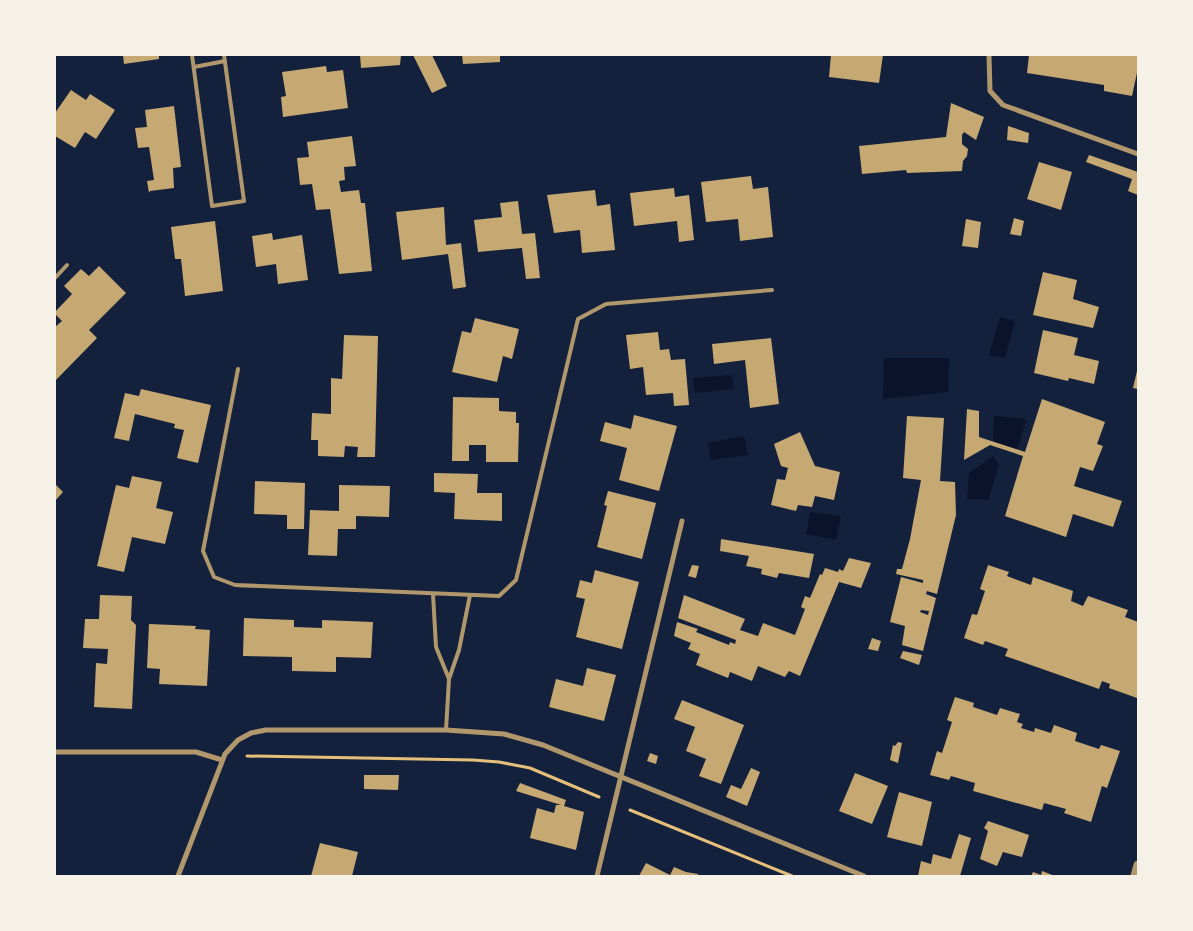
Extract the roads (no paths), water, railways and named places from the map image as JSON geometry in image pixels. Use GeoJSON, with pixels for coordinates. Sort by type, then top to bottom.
{"type":"FeatureCollection","features":[{"type":"Feature","properties":{"kind":"street"},"geometry":{"type":"LineString","coordinates":[[989,55],[990,91],[1003,105],[1138,154]]}},
{"type":"Feature","properties":{"kind":"street"},"geometry":{"type":"LineString","coordinates":[[597,876],[682,521]]}},
{"type":"Feature","properties":{"kind":"street"},"geometry":{"type":"LineString","coordinates":[[178,876],[222,760],[238,740],[251,733],[266,730],[446,730],[523,738],[621,776],[864,876]]}},
{"type":"Feature","properties":{"kind":"street"},"geometry":{"type":"LineString","coordinates":[[55,752],[196,752],[222,760]]}},
{"type":"Feature","properties":{"kind":"street"},"geometry":{"type":"LineString","coordinates":[[1135,876],[1138,865]]}},
{"type":"Feature","properties":{"kind":"lane"},"geometry":{"type":"LineString","coordinates":[[192,55],[212,206],[244,201],[224,55]]}},
{"type":"Feature","properties":{"kind":"lane"},"geometry":{"type":"LineString","coordinates":[[194,67],[224,61]]}},
{"type":"Feature","properties":{"kind":"lane"},"geometry":{"type":"LineString","coordinates":[[55,278],[67,265]]}},
{"type":"Feature","properties":{"kind":"lane"},"geometry":{"type":"LineString","coordinates":[[238,369],[204,551],[214,577],[235,585],[499,596],[516,580],[578,319],[606,304],[772,290]]}},
{"type":"Feature","properties":{"kind":"lane"},"geometry":{"type":"LineString","coordinates":[[433,594],[436,647],[449,679]]}},
{"type":"Feature","properties":{"kind":"lane"},"geometry":{"type":"LineString","coordinates":[[446,730],[449,679],[459,650],[470,595]]}},
{"type":"Feature","properties":{"kind":"water"},"geometry":{"type":"Polygon","coordinates":[[[1000,317],[1015,321],[1005,358],[989,355],[1000,317]]]}},
{"type":"Feature","properties":{"kind":"water"},"geometry":{"type":"Polygon","coordinates":[[[884,358],[949,358],[948,392],[883,399],[884,358]]]}},
{"type":"Feature","properties":{"kind":"water"},"geometry":{"type":"Polygon","coordinates":[[[732,375],[734,389],[695,393],[693,378],[732,375]]]}},
{"type":"Feature","properties":{"kind":"water"},"geometry":{"type":"Polygon","coordinates":[[[994,416],[1026,420],[1018,449],[993,442],[994,416]]]}},
{"type":"Feature","properties":{"kind":"water"},"geometry":{"type":"Polygon","coordinates":[[[744,436],[748,455],[711,460],[708,443],[744,436]]]}},
{"type":"Feature","properties":{"kind":"water"},"geometry":{"type":"Polygon","coordinates":[[[993,456],[999,465],[988,500],[967,499],[969,473],[993,456]]]}},
{"type":"Feature","properties":{"kind":"water"},"geometry":{"type":"Polygon","coordinates":[[[810,512],[841,516],[836,540],[806,534],[810,512]]]}}]}
